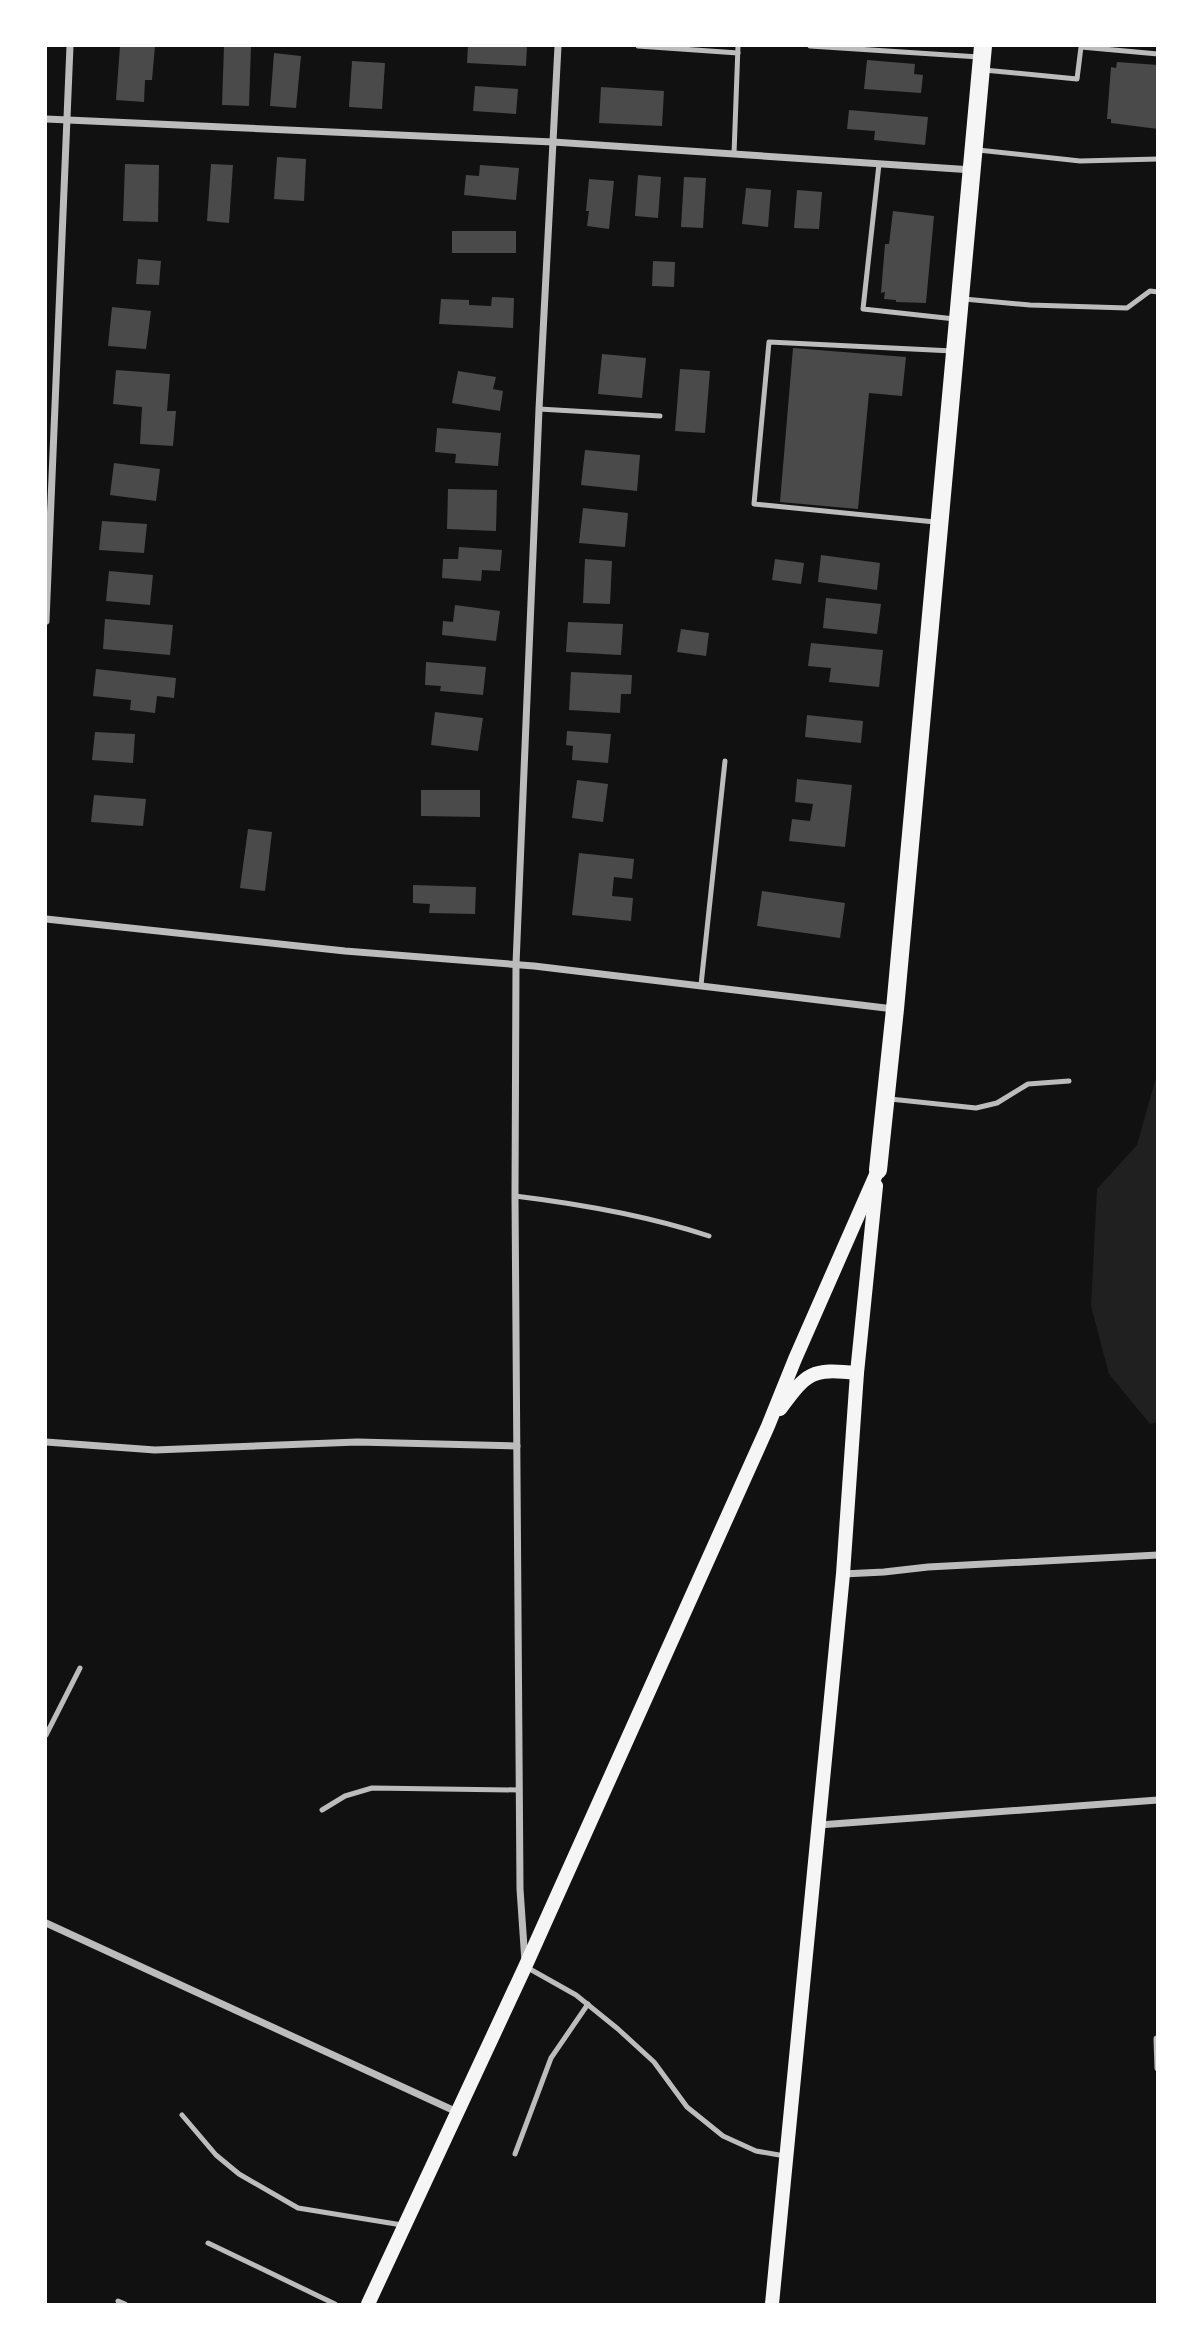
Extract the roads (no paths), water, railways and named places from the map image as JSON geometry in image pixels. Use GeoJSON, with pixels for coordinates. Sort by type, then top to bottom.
{"type":"FeatureCollection","features":[{"type":"Feature","properties":{"kind":"main road"},"geometry":{"type":"LineString","coordinates":[[772,2305],[843,1574],[857,1373],[887,1098],[982,57]]}},
{"type":"Feature","properties":{"kind":"main road"},"geometry":{"type":"LineString","coordinates":[[368,2305],[525,1967],[768,1426],[878,1170]]}},
{"type":"Feature","properties":{"kind":"main road"},"geometry":{"type":"LineString","coordinates":[[768,1426],[803,1378],[825,1371],[857,1373]]}},
{"type":"Feature","properties":{"kind":"street"},"geometry":{"type":"LineString","coordinates":[[46,621],[70,46]]}},
{"type":"Feature","properties":{"kind":"street"},"geometry":{"type":"LineString","coordinates":[[525,1967],[520,1889],[519,1790],[516,964],[538,409],[558,46]]}},
{"type":"Feature","properties":{"kind":"street"},"geometry":{"type":"LineString","coordinates":[[46,119],[553,142],[973,170]]}},
{"type":"Feature","properties":{"kind":"street"},"geometry":{"type":"LineString","coordinates":[[46,919],[345,951],[516,964],[895,1009]]}},
{"type":"Feature","properties":{"kind":"street"},"geometry":{"type":"LineString","coordinates":[[46,1442],[155,1450],[357,1442],[517,1446]]}},
{"type":"Feature","properties":{"kind":"street"},"geometry":{"type":"LineString","coordinates":[[843,1574],[1157,1555]]}},
{"type":"Feature","properties":{"kind":"street"},"geometry":{"type":"LineString","coordinates":[[818,1825],[1157,1800]]}},
{"type":"Feature","properties":{"kind":"street"},"geometry":{"type":"LineString","coordinates":[[46,1923],[457,2112]]}},
{"type":"Feature","properties":{"kind":"street"},"geometry":{"type":"LineString","coordinates":[[1157,2039],[1157,2068]]}},
{"type":"Feature","properties":{"kind":"lane"},"geometry":{"type":"LineString","coordinates":[[638,46],[738,49],[734,154]]}},
{"type":"Feature","properties":{"kind":"lane"},"geometry":{"type":"LineString","coordinates":[[810,46],[982,57],[1077,79],[1080,47],[1157,54]]}},
{"type":"Feature","properties":{"kind":"lane"},"geometry":{"type":"LineString","coordinates":[[975,150],[1080,161],[1157,159]]}},
{"type":"Feature","properties":{"kind":"lane"},"geometry":{"type":"LineString","coordinates":[[879,164],[863,309],[960,320]]}},
{"type":"Feature","properties":{"kind":"lane"},"geometry":{"type":"LineString","coordinates":[[961,299],[1127,308],[1150,292],[1157,292]]}},
{"type":"Feature","properties":{"kind":"lane"},"geometry":{"type":"LineString","coordinates":[[940,522],[754,504],[769,342],[956,351]]}},
{"type":"Feature","properties":{"kind":"lane"},"geometry":{"type":"LineString","coordinates":[[538,409],[660,416]]}},
{"type":"Feature","properties":{"kind":"lane"},"geometry":{"type":"LineString","coordinates":[[701,985],[725,761]]}},
{"type":"Feature","properties":{"kind":"lane"},"geometry":{"type":"LineString","coordinates":[[887,1098],[976,1108],[997,1102],[1028,1084],[1069,1082]]}},
{"type":"Feature","properties":{"kind":"lane"},"geometry":{"type":"LineString","coordinates":[[515,1196],[595,1208],[674,1225],[709,1236]]}},
{"type":"Feature","properties":{"kind":"lane"},"geometry":{"type":"LineString","coordinates":[[46,1735],[80,1668]]}},
{"type":"Feature","properties":{"kind":"lane"},"geometry":{"type":"LineString","coordinates":[[322,1810],[345,1796],[372,1788],[519,1790]]}},
{"type":"Feature","properties":{"kind":"lane"},"geometry":{"type":"LineString","coordinates":[[525,1967],[587,2004],[654,2062],[687,2107],[723,2136],[756,2151],[786,2156]]}},
{"type":"Feature","properties":{"kind":"lane"},"geometry":{"type":"LineString","coordinates":[[515,2154],[551,2058],[587,2004]]}},
{"type":"Feature","properties":{"kind":"lane"},"geometry":{"type":"LineString","coordinates":[[182,2115],[216,2155],[239,2174],[298,2208],[405,2225]]}},
{"type":"Feature","properties":{"kind":"lane"},"geometry":{"type":"LineString","coordinates":[[208,2243],[335,2305]]}},
{"type":"Feature","properties":{"kind":"lane"},"geometry":{"type":"LineString","coordinates":[[118,2301],[125,2305]]}}]}
